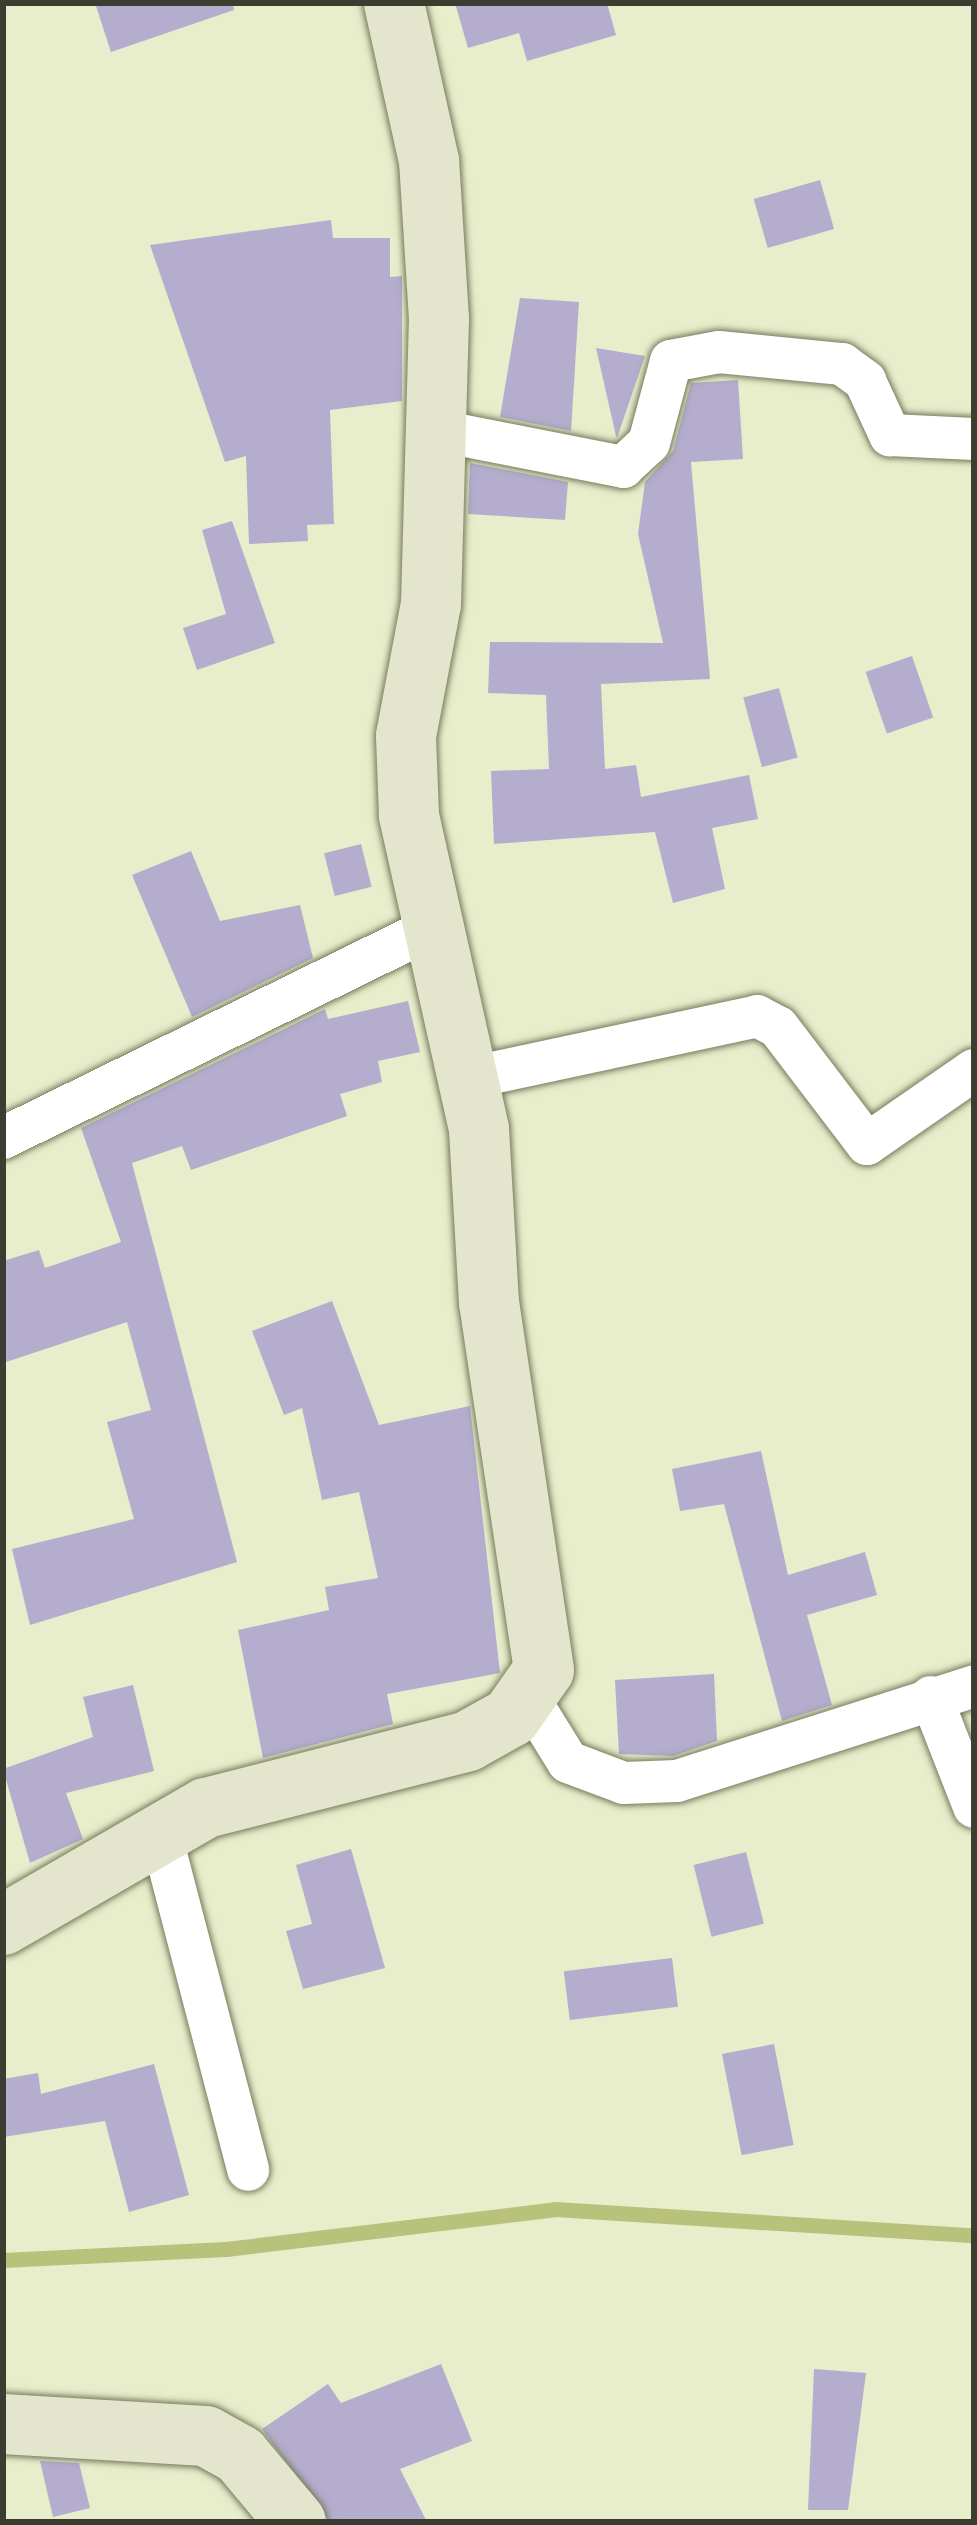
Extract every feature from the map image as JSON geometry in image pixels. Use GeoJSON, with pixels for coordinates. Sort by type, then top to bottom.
{"type":"FeatureCollection","features":[{"type":"Feature","properties":{"kind":"street"},"geometry":{"type":"LineString","coordinates":[[3,1925],[160,1835],[244,1795],[468,1741],[529,1699],[544,1670],[544,1620],[502,1403],[469,1078],[412,844],[406,736],[428,633],[440,431],[429,161],[394,3]]}},
{"type":"Feature","properties":{"kind":"street"},"geometry":{"type":"LineString","coordinates":[[440,431],[622,466],[650,443],[671,361],[719,352],[842,364],[865,380],[890,435],[974,440]]}},
{"type":"Feature","properties":{"kind":"street"},"geometry":{"type":"LineString","coordinates":[[3,1138],[432,928]]}},
{"type":"Feature","properties":{"kind":"street"},"geometry":{"type":"LineString","coordinates":[[469,1078],[757,1016],[778,1027],[867,1144],[974,1070]]}},
{"type":"Feature","properties":{"kind":"street"},"geometry":{"type":"LineString","coordinates":[[529,1699],[568,1762],[624,1783],[676,1781],[974,1686]]}},
{"type":"Feature","properties":{"kind":"street"},"geometry":{"type":"LineString","coordinates":[[931,1696],[974,1808]]}},
{"type":"Feature","properties":{"kind":"street"},"geometry":{"type":"LineString","coordinates":[[160,1835],[248,2170]]}},
{"type":"Feature","properties":{"kind":"street"},"geometry":{"type":"LineString","coordinates":[[3,2424],[206,2436],[240,2455],[296,2522]]}},
{"type":"Feature","properties":{"kind":"building"},"geometry":{"type":"Polygon","coordinates":[[[95,3],[233,3],[234,10],[111,52],[95,3]]]}},
{"type":"Feature","properties":{"kind":"building"},"geometry":{"type":"Polygon","coordinates":[[[455,3],[607,3],[616,35],[527,61],[519,33],[468,48],[455,3]]]}},
{"type":"Feature","properties":{"kind":"building"},"geometry":{"type":"Polygon","coordinates":[[[820,180],[834,229],[768,248],[754,199],[820,180]]]}},
{"type":"Feature","properties":{"kind":"building"},"geometry":{"type":"Polygon","coordinates":[[[331,220],[333,238],[390,238],[390,277],[402,276],[402,401],[330,410],[334,524],[307,525],[308,541],[249,544],[246,456],[225,462],[150,245],[331,220]]]}},
{"type":"Feature","properties":{"kind":"building"},"geometry":{"type":"Polygon","coordinates":[[[520,298],[579,302],[571,431],[500,417],[520,298]]]}},
{"type":"Feature","properties":{"kind":"building"},"geometry":{"type":"Polygon","coordinates":[[[596,348],[645,356],[617,438],[616,436],[596,348]]]}},
{"type":"Feature","properties":{"kind":"building"},"geometry":{"type":"Polygon","coordinates":[[[738,380],[743,459],[691,462],[710,679],[601,684],[605,769],[636,765],[641,797],[749,775],[758,819],[712,828],[725,889],[673,903],[655,832],[494,844],[491,771],[549,769],[546,695],[488,693],[490,642],[663,643],[638,534],[645,482],[673,451],[691,383],[738,380]]]}},
{"type":"Feature","properties":{"kind":"building"},"geometry":{"type":"Polygon","coordinates":[[[470,463],[568,482],[565,520],[468,514],[470,463]]]}},
{"type":"Feature","properties":{"kind":"building"},"geometry":{"type":"Polygon","coordinates":[[[232,521],[275,643],[197,670],[183,628],[226,614],[202,530],[232,521]]]}},
{"type":"Feature","properties":{"kind":"building"},"geometry":{"type":"Polygon","coordinates":[[[912,656],[933,717],[887,733],[866,672],[912,656]]]}},
{"type":"Feature","properties":{"kind":"building"},"geometry":{"type":"Polygon","coordinates":[[[779,688],[798,758],[762,767],[743,698],[779,688]]]}},
{"type":"Feature","properties":{"kind":"building"},"geometry":{"type":"Polygon","coordinates":[[[361,844],[372,887],[335,896],[324,853],[361,844]]]}},
{"type":"Feature","properties":{"kind":"building"},"geometry":{"type":"Polygon","coordinates":[[[191,851],[220,921],[300,905],[313,958],[192,1017],[132,875],[191,851]]]}},
{"type":"Feature","properties":{"kind":"building"},"geometry":{"type":"Polygon","coordinates":[[[408,1001],[420,1052],[378,1061],[382,1082],[340,1094],[347,1116],[191,1170],[182,1146],[132,1163],[237,1562],[30,1625],[12,1549],[134,1519],[107,1422],[151,1410],[127,1322],[3,1363],[3,1261],[39,1250],[45,1268],[121,1242],[81,1128],[325,1009],[328,1019],[408,1001]]]}},
{"type":"Feature","properties":{"kind":"building"},"geometry":{"type":"Polygon","coordinates":[[[332,1301],[379,1425],[470,1406],[500,1673],[387,1694],[393,1724],[263,1758],[238,1630],[329,1610],[325,1587],[378,1578],[359,1492],[322,1500],[302,1408],[284,1415],[252,1331],[332,1301]]]}},
{"type":"Feature","properties":{"kind":"building"},"geometry":{"type":"Polygon","coordinates":[[[761,1451],[788,1575],[865,1552],[877,1595],[807,1615],[832,1705],[782,1721],[724,1504],[680,1511],[672,1469],[761,1451]]]}},
{"type":"Feature","properties":{"kind":"building"},"geometry":{"type":"Polygon","coordinates":[[[714,1674],[717,1741],[673,1756],[619,1754],[615,1680],[714,1674]]]}},
{"type":"Feature","properties":{"kind":"building"},"geometry":{"type":"Polygon","coordinates":[[[133,1685],[154,1771],[66,1793],[83,1839],[30,1863],[3,1769],[93,1737],[83,1697],[133,1685]]]}},
{"type":"Feature","properties":{"kind":"building"},"geometry":{"type":"Polygon","coordinates":[[[351,1849],[385,1968],[303,1989],[286,1931],[312,1924],[296,1865],[351,1849]]]}},
{"type":"Feature","properties":{"kind":"building"},"geometry":{"type":"Polygon","coordinates":[[[746,1852],[764,1924],[712,1937],[694,1865],[746,1852]]]}},
{"type":"Feature","properties":{"kind":"building"},"geometry":{"type":"Polygon","coordinates":[[[672,1958],[678,2007],[570,2020],[564,1971],[672,1958]]]}},
{"type":"Feature","properties":{"kind":"building"},"geometry":{"type":"Polygon","coordinates":[[[774,2044],[794,2145],[742,2155],[722,2054],[774,2044]]]}},
{"type":"Feature","properties":{"kind":"building"},"geometry":{"type":"Polygon","coordinates":[[[154,2064],[189,2195],[129,2212],[105,2121],[3,2137],[3,2079],[38,2073],[41,2094],[154,2064]]]}},
{"type":"Feature","properties":{"kind":"building"},"geometry":{"type":"Polygon","coordinates":[[[441,2364],[472,2441],[400,2469],[427,2522],[330,2522],[262,2429],[328,2384],[341,2403],[441,2364]]]}},
{"type":"Feature","properties":{"kind":"building"},"geometry":{"type":"Polygon","coordinates":[[[814,2369],[866,2373],[848,2510],[808,2510],[814,2369]]]}},
{"type":"Feature","properties":{"kind":"building"},"geometry":{"type":"Polygon","coordinates":[[[40,2461],[79,2463],[90,2508],[53,2517],[40,2461]]]}},
{"type":"Feature","properties":{"kind":"waterway"},"geometry":{"type":"LineString","coordinates":[[3,2260],[226,2249],[555,2209],[974,2235]]}}]}
